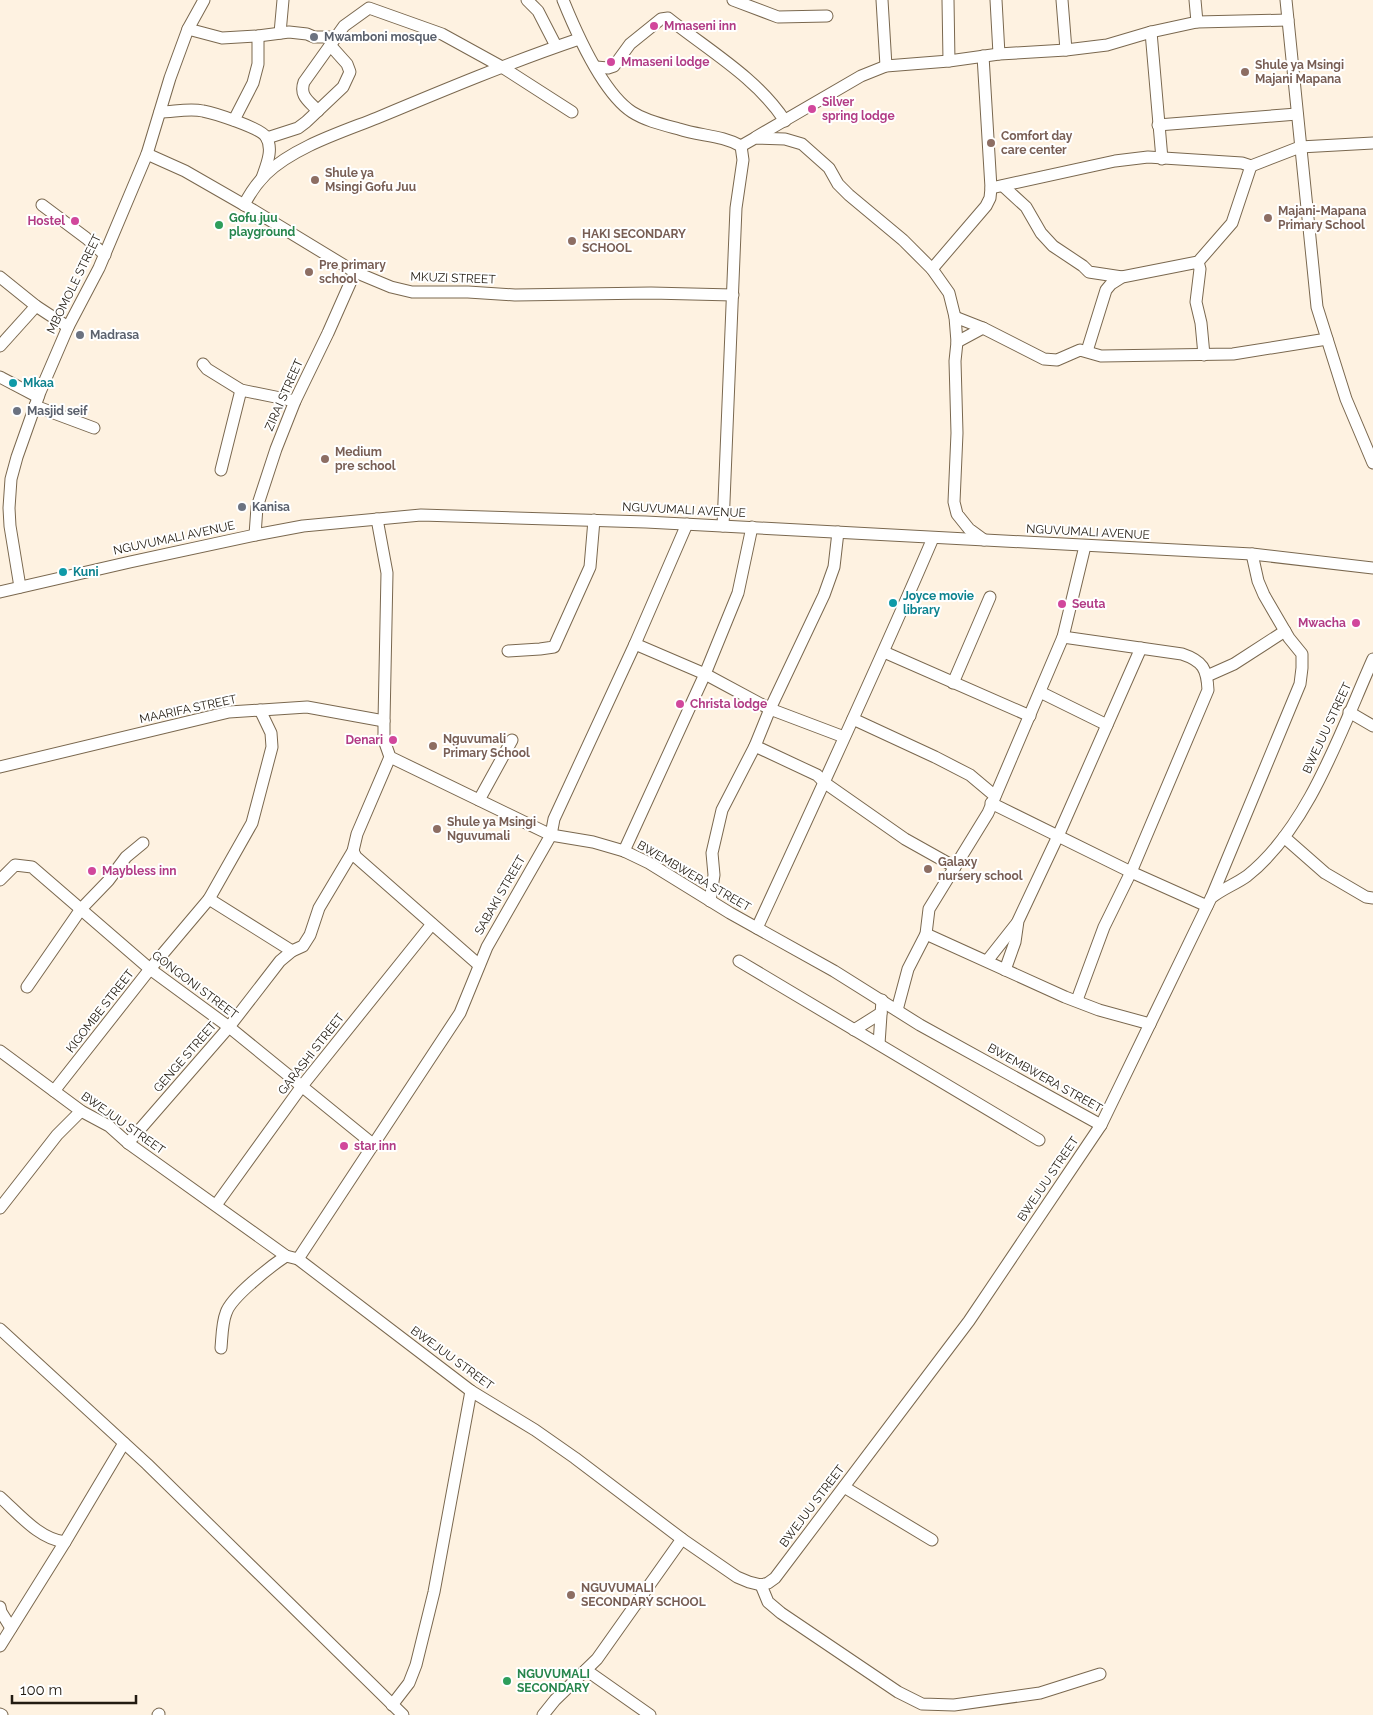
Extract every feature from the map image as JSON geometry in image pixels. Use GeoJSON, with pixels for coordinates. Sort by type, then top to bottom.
{"type":"FeatureCollection","features":[{"type":"Feature","properties":{"kind":"street","name":"MBOMOLE STREET"},"geometry":{"type":"LineString","coordinates":[[20,587],[10,526],[5,478],[68,327],[104,255],[147,154],[170,78],[188,30],[204,0]]}},
{"type":"Feature","properties":{"kind":"street"},"geometry":{"type":"LineString","coordinates":[[280,33],[283,0]]}},
{"type":"Feature","properties":{"kind":"street"},"geometry":{"type":"LineString","coordinates":[[527,0],[538,11],[556,46]]}},
{"type":"Feature","properties":{"kind":"street"},"geometry":{"type":"LineString","coordinates":[[563,0],[579,38],[596,67],[614,94],[632,112],[651,121],[688,132],[729,139],[741,146]]}},
{"type":"Feature","properties":{"kind":"street"},"geometry":{"type":"LineString","coordinates":[[733,0],[778,17],[827,16]]}},
{"type":"Feature","properties":{"kind":"street"},"geometry":{"type":"LineString","coordinates":[[882,0],[886,66]]}},
{"type":"Feature","properties":{"kind":"street"},"geometry":{"type":"LineString","coordinates":[[948,0],[948,61]]}},
{"type":"Feature","properties":{"kind":"street"},"geometry":{"type":"LineString","coordinates":[[996,0],[999,54]]}},
{"type":"Feature","properties":{"kind":"street"},"geometry":{"type":"LineString","coordinates":[[1062,0],[1066,50]]}},
{"type":"Feature","properties":{"kind":"street"},"geometry":{"type":"LineString","coordinates":[[1195,0],[1196,22]]}},
{"type":"Feature","properties":{"kind":"street"},"geometry":{"type":"LineString","coordinates":[[1286,0],[1317,307],[1346,399],[1373,463]]}},
{"type":"Feature","properties":{"kind":"street"},"geometry":{"type":"LineString","coordinates":[[318,111],[302,94],[301,89],[304,82],[344,26],[369,4],[442,34],[502,67],[572,112]]}},
{"type":"Feature","properties":{"kind":"street"},"geometry":{"type":"LineString","coordinates":[[596,67],[608,68],[614,66],[630,44],[661,19],[668,18],[744,77],[774,104],[785,121]]}},
{"type":"Feature","properties":{"kind":"street"},"geometry":{"type":"LineString","coordinates":[[741,146],[861,76],[886,66],[1107,45],[1151,32],[1196,22],[1288,20]]}},
{"type":"Feature","properties":{"kind":"street"},"geometry":{"type":"LineString","coordinates":[[188,30],[222,38],[280,33],[307,34],[333,41],[350,72],[343,87],[298,128],[267,138]]}},
{"type":"Feature","properties":{"kind":"street"},"geometry":{"type":"LineString","coordinates":[[1151,32],[1162,159]]}},
{"type":"Feature","properties":{"kind":"street"},"geometry":{"type":"LineString","coordinates":[[234,120],[253,83],[258,64],[258,36]]}},
{"type":"Feature","properties":{"kind":"street"},"geometry":{"type":"LineString","coordinates":[[244,204],[251,191],[266,174],[300,151],[502,67],[579,38]]}},
{"type":"Feature","properties":{"kind":"street"},"geometry":{"type":"LineString","coordinates":[[932,269],[986,206],[990,198],[983,56]]}},
{"type":"Feature","properties":{"kind":"street"},"geometry":{"type":"LineString","coordinates":[[160,112],[201,110],[234,120],[263,133],[267,138],[269,154],[262,180]]}},
{"type":"Feature","properties":{"kind":"street"},"geometry":{"type":"LineString","coordinates":[[1158,126],[1297,114]]}},
{"type":"Feature","properties":{"kind":"street"},"geometry":{"type":"LineString","coordinates":[[755,138],[785,140],[802,144],[829,168],[838,184],[849,196],[903,240],[932,269],[949,293],[955,317],[957,342],[955,361],[957,433],[954,502],[957,514],[969,529],[985,541]]}},
{"type":"Feature","properties":{"kind":"street"},"geometry":{"type":"LineString","coordinates":[[991,188],[1115,161],[1148,158],[1242,163],[1251,166],[1300,147],[1373,143]]}},
{"type":"Feature","properties":{"kind":"street"},"geometry":{"type":"LineString","coordinates":[[723,526],[736,208],[743,160],[741,146]]}},
{"type":"Feature","properties":{"kind":"street","name":"MKUZI STREET"},"geometry":{"type":"LineString","coordinates":[[147,154],[244,204],[355,272],[391,287],[412,292],[468,292],[515,295],[733,295]]}},
{"type":"Feature","properties":{"kind":"street"},"geometry":{"type":"LineString","coordinates":[[1003,186],[1026,207],[1041,233],[1053,246],[1089,272],[1122,277],[1198,262],[1232,223],[1251,166]]}},
{"type":"Feature","properties":{"kind":"street"},"geometry":{"type":"LineString","coordinates":[[42,205],[86,238],[104,255]]}},
{"type":"Feature","properties":{"kind":"street"},"geometry":{"type":"LineString","coordinates":[[1198,262],[1200,270],[1196,302],[1201,322],[1204,355]]}},
{"type":"Feature","properties":{"kind":"street","name":"ZIRAI STREET"},"geometry":{"type":"LineString","coordinates":[[255,535],[257,507],[276,449],[295,401],[355,272]]}},
{"type":"Feature","properties":{"kind":"street"},"geometry":{"type":"LineString","coordinates":[[0,277],[36,306],[68,327]]}},
{"type":"Feature","properties":{"kind":"street"},"geometry":{"type":"LineString","coordinates":[[1087,351],[1106,290],[1111,284],[1122,277]]}},
{"type":"Feature","properties":{"kind":"street"},"geometry":{"type":"LineString","coordinates":[[0,346],[36,306]]}},
{"type":"Feature","properties":{"kind":"street"},"geometry":{"type":"LineString","coordinates":[[955,317],[983,328],[1044,359],[1057,360],[1073,352],[1087,351],[1101,356],[1233,354],[1327,339]]}},
{"type":"Feature","properties":{"kind":"street"},"geometry":{"type":"LineString","coordinates":[[957,342],[983,328]]}},
{"type":"Feature","properties":{"kind":"street"},"geometry":{"type":"LineString","coordinates":[[203,364],[207,369],[241,390],[295,401]]}},
{"type":"Feature","properties":{"kind":"street"},"geometry":{"type":"LineString","coordinates":[[0,377],[37,402],[94,428]]}},
{"type":"Feature","properties":{"kind":"street"},"geometry":{"type":"LineString","coordinates":[[221,470],[241,390]]}},
{"type":"Feature","properties":{"kind":"street","name":"NGUVUMALI AVENUE"},"geometry":{"type":"LineString","coordinates":[[0,592],[303,526],[421,515],[752,527],[1252,554],[1373,568]]}},
{"type":"Feature","properties":{"kind":"street"},"geometry":{"type":"LineString","coordinates":[[377,519],[387,572],[384,740],[390,757]]}},
{"type":"Feature","properties":{"kind":"street"},"geometry":{"type":"LineString","coordinates":[[508,650],[540,650],[554,647],[590,567],[594,520]]}},
{"type":"Feature","properties":{"kind":"street","name":"SABAKI STREET"},"geometry":{"type":"LineString","coordinates":[[298,1259],[460,1013],[487,947],[551,835],[554,819],[635,644],[686,524]]}},
{"type":"Feature","properties":{"kind":"street"},"geometry":{"type":"LineString","coordinates":[[624,851],[705,674],[738,593],[752,527]]}},
{"type":"Feature","properties":{"kind":"street"},"geometry":{"type":"LineString","coordinates":[[710,901],[714,875],[712,853],[722,810],[756,746],[770,708],[824,595],[834,566],[838,532]]}},
{"type":"Feature","properties":{"kind":"street"},"geometry":{"type":"LineString","coordinates":[[757,928],[825,783],[933,538]]}},
{"type":"Feature","properties":{"kind":"street"},"geometry":{"type":"LineString","coordinates":[[897,1010],[908,969],[926,934],[928,909],[988,813],[1063,637],[1085,546]]}},
{"type":"Feature","properties":{"kind":"street"},"geometry":{"type":"LineString","coordinates":[[853,719],[970,775],[993,800],[1058,836],[1132,872],[1209,902],[1300,684],[1302,668],[1302,654],[1285,631],[1264,595],[1258,581],[1252,554]]}},
{"type":"Feature","properties":{"kind":"street"},"geometry":{"type":"LineString","coordinates":[[953,683],[990,598]]}},
{"type":"Feature","properties":{"kind":"street"},"geometry":{"type":"LineString","coordinates":[[1208,676],[1234,664],[1285,631]]}},
{"type":"Feature","properties":{"kind":"street"},"geometry":{"type":"LineString","coordinates":[[1063,637],[1182,654],[1195,658],[1202,664],[1208,676],[1208,690],[1132,872],[1104,927],[1077,1000]]}},
{"type":"Feature","properties":{"kind":"street"},"geometry":{"type":"LineString","coordinates":[[635,644],[705,674],[770,708],[844,737]]}},
{"type":"Feature","properties":{"kind":"street"},"geometry":{"type":"LineString","coordinates":[[987,961],[1018,921],[1058,836],[1141,648]]}},
{"type":"Feature","properties":{"kind":"street"},"geometry":{"type":"LineString","coordinates":[[884,652],[1030,716]]}},
{"type":"Feature","properties":{"kind":"street","name":"BWEJUU STREET"},"geometry":{"type":"LineString","coordinates":[[0,1051],[81,1111],[109,1126],[128,1143],[286,1256],[298,1259],[471,1391],[535,1430],[737,1577],[749,1582],[768,1583],[774,1578],[844,1487],[969,1321],[1101,1125],[1209,902],[1246,876],[1272,852],[1290,830],[1329,761],[1373,659]]}},
{"type":"Feature","properties":{"kind":"street"},"geometry":{"type":"LineString","coordinates":[[1040,692],[1107,725]]}},
{"type":"Feature","properties":{"kind":"street","name":"MAARIFA STREET"},"geometry":{"type":"LineString","coordinates":[[0,767],[229,712],[307,707],[384,721]]}},
{"type":"Feature","properties":{"kind":"street","name":"KIGOMBE STREET"},"geometry":{"type":"LineString","coordinates":[[54,1091],[150,969],[209,899],[252,822],[256,813],[272,747],[271,733],[260,710]]}},
{"type":"Feature","properties":{"kind":"street"},"geometry":{"type":"LineString","coordinates":[[1349,712],[1373,726]]}},
{"type":"Feature","properties":{"kind":"street"},"geometry":{"type":"LineString","coordinates":[[479,800],[512,740]]}},
{"type":"Feature","properties":{"kind":"street"},"geometry":{"type":"LineString","coordinates":[[756,746],[817,774],[825,783],[890,830],[955,867]]}},
{"type":"Feature","properties":{"kind":"street","name":"BWEMBWERA STREET"},"geometry":{"type":"LineString","coordinates":[[390,757],[551,835],[593,842],[624,851],[650,863],[710,901],[897,1010],[1101,1125]]}},
{"type":"Feature","properties":{"kind":"street","name":"GENGE STREET"},"geometry":{"type":"LineString","coordinates":[[128,1143],[229,1027],[280,961],[292,951],[303,946],[310,935],[320,908],[353,851],[357,834],[390,757]]}},
{"type":"Feature","properties":{"kind":"street"},"geometry":{"type":"LineString","coordinates":[[1284,837],[1325,873],[1366,897],[1373,898]]}},
{"type":"Feature","properties":{"kind":"street"},"geometry":{"type":"LineString","coordinates":[[27,987],[81,909],[108,881],[126,857],[143,843]]}},
{"type":"Feature","properties":{"kind":"street"},"geometry":{"type":"LineString","coordinates":[[353,851],[356,857],[479,965]]}},
{"type":"Feature","properties":{"kind":"street","name":"GONGONI STREET"},"geometry":{"type":"LineString","coordinates":[[0,880],[15,866],[32,867],[150,969],[229,1027],[374,1145]]}},
{"type":"Feature","properties":{"kind":"street"},"geometry":{"type":"LineString","coordinates":[[209,899],[292,951]]}},
{"type":"Feature","properties":{"kind":"street"},"geometry":{"type":"LineString","coordinates":[[1005,970],[1015,942],[1018,921]]}},
{"type":"Feature","properties":{"kind":"street","name":"GARASHI STREET"},"geometry":{"type":"LineString","coordinates":[[216,1205],[302,1086],[432,924]]}},
{"type":"Feature","properties":{"kind":"street"},"geometry":{"type":"LineString","coordinates":[[926,934],[1065,997],[1099,1010],[1150,1024]]}},
{"type":"Feature","properties":{"kind":"street"},"geometry":{"type":"LineString","coordinates":[[739,962],[1039,1140]]}},
{"type":"Feature","properties":{"kind":"street"},"geometry":{"type":"LineString","coordinates":[[880,1044],[882,1000]]}},
{"type":"Feature","properties":{"kind":"street"},"geometry":{"type":"LineString","coordinates":[[854,1030],[881,1013]]}},
{"type":"Feature","properties":{"kind":"street"},"geometry":{"type":"LineString","coordinates":[[0,1208],[57,1135],[81,1111]]}},
{"type":"Feature","properties":{"kind":"street"},"geometry":{"type":"LineString","coordinates":[[221,1348],[226,1312],[230,1306],[260,1275],[286,1256]]}},
{"type":"Feature","properties":{"kind":"street"},"geometry":{"type":"LineString","coordinates":[[0,1329],[124,1443],[403,1715]]}},
{"type":"Feature","properties":{"kind":"street"},"geometry":{"type":"LineString","coordinates":[[392,1705],[409,1683],[416,1665],[434,1592],[471,1391]]}},
{"type":"Feature","properties":{"kind":"street"},"geometry":{"type":"LineString","coordinates":[[0,1646],[66,1542],[124,1443]]}},
{"type":"Feature","properties":{"kind":"street"},"geometry":{"type":"LineString","coordinates":[[844,1487],[932,1540]]}},
{"type":"Feature","properties":{"kind":"street"},"geometry":{"type":"LineString","coordinates":[[0,1497],[40,1533],[54,1540],[66,1542]]}},
{"type":"Feature","properties":{"kind":"street"},"geometry":{"type":"LineString","coordinates":[[543,1715],[555,1700],[597,1659],[682,1538]]}},
{"type":"Feature","properties":{"kind":"street"},"geometry":{"type":"LineString","coordinates":[[761,1584],[768,1602],[781,1613],[898,1692],[922,1704],[954,1705],[1040,1693],[1100,1674]]}},
{"type":"Feature","properties":{"kind":"street"},"geometry":{"type":"LineString","coordinates":[[0,1607],[10,1628]]}},
{"type":"Feature","properties":{"kind":"street"},"geometry":{"type":"LineString","coordinates":[[586,1670],[650,1715]]}},
{"type":"Feature","properties":{"kind":"place","name":"Mmaseni inn"},"geometry":{"type":"Point","coordinates":[654,26]}},
{"type":"Feature","properties":{"kind":"place","name":"Mwamboni mosque"},"geometry":{"type":"Point","coordinates":[314,37]}},
{"type":"Feature","properties":{"kind":"place","name":"Mmaseni lodge"},"geometry":{"type":"Point","coordinates":[611,62]}},
{"type":"Feature","properties":{"kind":"place","name":"Shule ya Msingi Majani Mapana"},"geometry":{"type":"Point","coordinates":[1245,72]}},
{"type":"Feature","properties":{"kind":"place","name":"Silver spring lodge"},"geometry":{"type":"Point","coordinates":[812,109]}},
{"type":"Feature","properties":{"kind":"place","name":"Comfort day care center"},"geometry":{"type":"Point","coordinates":[991,143]}},
{"type":"Feature","properties":{"kind":"place","name":"Shule ya Msingi Gofu Juu"},"geometry":{"type":"Point","coordinates":[315,180]}},
{"type":"Feature","properties":{"kind":"place","name":"Majani-Mapana Primary School"},"geometry":{"type":"Point","coordinates":[1268,218]}},
{"type":"Feature","properties":{"kind":"place","name":"Hostel"},"geometry":{"type":"Point","coordinates":[75,221]}},
{"type":"Feature","properties":{"kind":"place","name":"Gofu juu playground"},"geometry":{"type":"Point","coordinates":[219,225]}},
{"type":"Feature","properties":{"kind":"place","name":"HAKI SECONDARY SCHOOL"},"geometry":{"type":"Point","coordinates":[572,241]}},
{"type":"Feature","properties":{"kind":"place","name":"Pre primary school"},"geometry":{"type":"Point","coordinates":[309,272]}},
{"type":"Feature","properties":{"kind":"place","name":"Madrasa"},"geometry":{"type":"Point","coordinates":[80,335]}},
{"type":"Feature","properties":{"kind":"place","name":"Mkaa"},"geometry":{"type":"Point","coordinates":[13,383]}},
{"type":"Feature","properties":{"kind":"place","name":"Masjid seif"},"geometry":{"type":"Point","coordinates":[17,411]}},
{"type":"Feature","properties":{"kind":"place","name":"Medium pre school"},"geometry":{"type":"Point","coordinates":[325,459]}},
{"type":"Feature","properties":{"kind":"place","name":"Kanisa"},"geometry":{"type":"Point","coordinates":[242,507]}},
{"type":"Feature","properties":{"kind":"place","name":"Kuni"},"geometry":{"type":"Point","coordinates":[63,572]}},
{"type":"Feature","properties":{"kind":"place","name":"Joyce movie library"},"geometry":{"type":"Point","coordinates":[893,603]}},
{"type":"Feature","properties":{"kind":"place","name":"Seuta"},"geometry":{"type":"Point","coordinates":[1062,604]}},
{"type":"Feature","properties":{"kind":"place","name":"Mwacha"},"geometry":{"type":"Point","coordinates":[1356,623]}},
{"type":"Feature","properties":{"kind":"place","name":"Christa lodge"},"geometry":{"type":"Point","coordinates":[680,704]}},
{"type":"Feature","properties":{"kind":"place","name":"Denari"},"geometry":{"type":"Point","coordinates":[393,740]}},
{"type":"Feature","properties":{"kind":"place","name":"Nguvumali Primary School"},"geometry":{"type":"Point","coordinates":[433,746]}},
{"type":"Feature","properties":{"kind":"place","name":"Shule ya Msingi Nguvumali"},"geometry":{"type":"Point","coordinates":[437,829]}},
{"type":"Feature","properties":{"kind":"place","name":"Galaxy nursery school"},"geometry":{"type":"Point","coordinates":[928,869]}},
{"type":"Feature","properties":{"kind":"place","name":"Maybless inn"},"geometry":{"type":"Point","coordinates":[92,871]}},
{"type":"Feature","properties":{"kind":"place","name":"star inn"},"geometry":{"type":"Point","coordinates":[344,1146]}},
{"type":"Feature","properties":{"kind":"place","name":"NGUVUMALI SECONDARY SCHOOL"},"geometry":{"type":"Point","coordinates":[571,1595]}},
{"type":"Feature","properties":{"kind":"place","name":"NGUVUMALI SECONDARY"},"geometry":{"type":"Point","coordinates":[507,1681]}}]}
